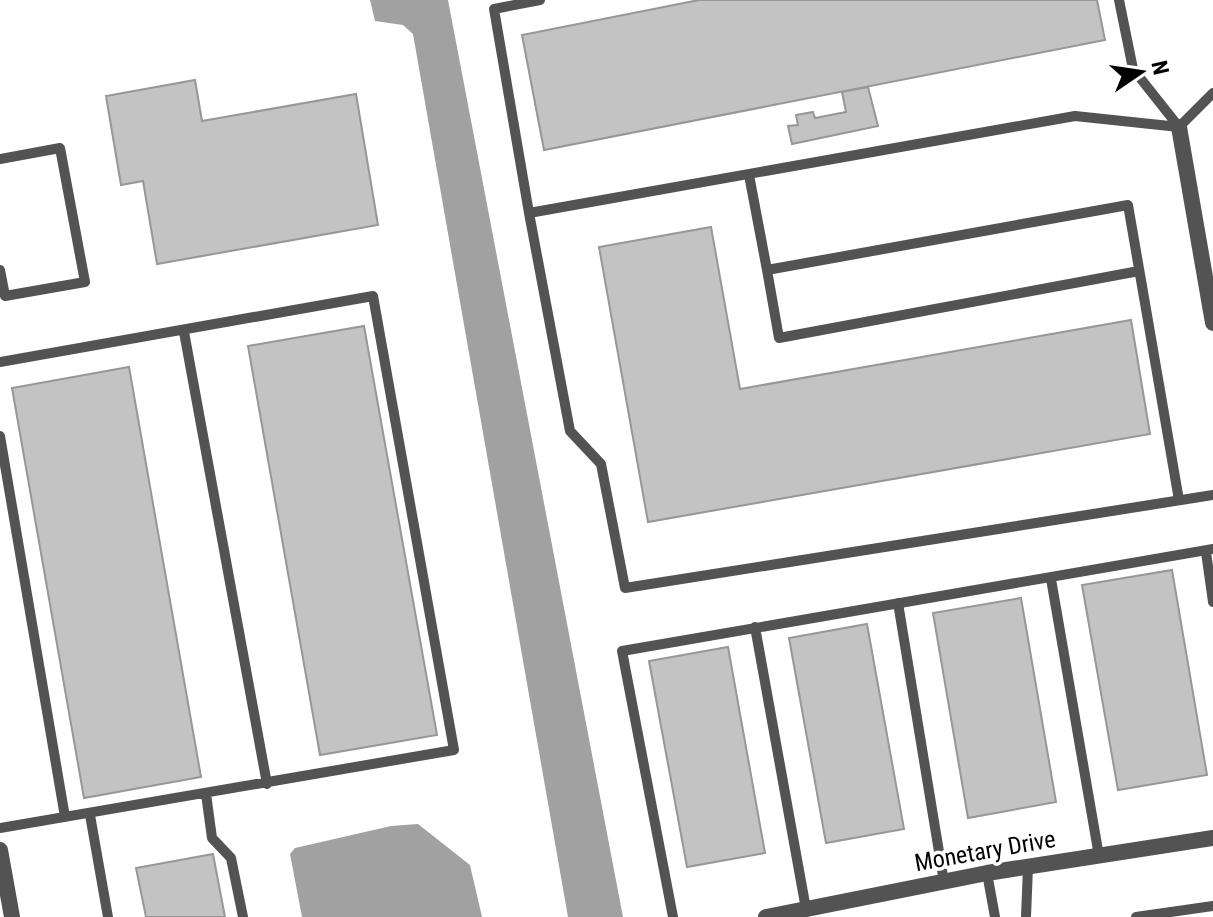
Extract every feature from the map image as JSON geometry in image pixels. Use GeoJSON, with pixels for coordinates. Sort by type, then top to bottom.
{"type":"FeatureCollection","features":[{"type":"Feature","properties":{"kind":"street"},"geometry":{"type":"LineString","coordinates":[[1179,127],[1208,260],[1213,323]]}},
{"type":"Feature","properties":{"kind":"street","name":"Monetary Drive"},"geometry":{"type":"LineString","coordinates":[[766,917],[806,909],[830,911],[987,873],[1213,838]]}},
{"type":"Feature","properties":{"kind":"street"},"geometry":{"type":"LineString","coordinates":[[0,850],[12,917]]}},
{"type":"Feature","properties":{"kind":"lane"},"geometry":{"type":"LineString","coordinates":[[540,0],[494,9],[570,431],[601,464],[625,588],[1213,495]]}},
{"type":"Feature","properties":{"kind":"lane"},"geometry":{"type":"LineString","coordinates":[[1119,0],[1133,69],[1179,127]]}},
{"type":"Feature","properties":{"kind":"lane"},"geometry":{"type":"LineString","coordinates":[[1179,127],[1213,93]]}},
{"type":"Feature","properties":{"kind":"lane"},"geometry":{"type":"LineString","coordinates":[[529,213],[1075,116],[1179,127]]}},
{"type":"Feature","properties":{"kind":"lane"},"geometry":{"type":"LineString","coordinates":[[0,159],[60,148],[85,282],[5,296],[0,270]]}},
{"type":"Feature","properties":{"kind":"lane"},"geometry":{"type":"LineString","coordinates":[[749,175],[779,338],[1139,271]]}},
{"type":"Feature","properties":{"kind":"lane"},"geometry":{"type":"LineString","coordinates":[[767,270],[1128,205],[1179,500]]}},
{"type":"Feature","properties":{"kind":"lane"},"geometry":{"type":"LineString","coordinates":[[0,362],[184,332],[373,296],[454,750],[90,815],[0,828]]}},
{"type":"Feature","properties":{"kind":"lane"},"geometry":{"type":"LineString","coordinates":[[184,332],[267,784]]}},
{"type":"Feature","properties":{"kind":"lane"},"geometry":{"type":"LineString","coordinates":[[0,436],[65,817]]}},
{"type":"Feature","properties":{"kind":"lane"},"geometry":{"type":"LineString","coordinates":[[673,917],[622,651],[1209,551],[1213,602]]}},
{"type":"Feature","properties":{"kind":"lane"},"geometry":{"type":"LineString","coordinates":[[1051,579],[1099,856]]}},
{"type":"Feature","properties":{"kind":"lane"},"geometry":{"type":"LineString","coordinates":[[898,603],[944,882]]}},
{"type":"Feature","properties":{"kind":"lane"},"geometry":{"type":"LineString","coordinates":[[755,627],[806,909]]}},
{"type":"Feature","properties":{"kind":"lane"},"geometry":{"type":"LineString","coordinates":[[206,794],[212,838],[231,858],[243,917]]}},
{"type":"Feature","properties":{"kind":"lane"},"geometry":{"type":"LineString","coordinates":[[90,815],[108,917]]}},
{"type":"Feature","properties":{"kind":"lane"},"geometry":{"type":"LineString","coordinates":[[1026,917],[1028,867]]}},
{"type":"Feature","properties":{"kind":"lane"},"geometry":{"type":"LineString","coordinates":[[987,873],[995,917]]}},
{"type":"Feature","properties":{"kind":"lane"},"geometry":{"type":"LineString","coordinates":[[1136,917],[1213,906]]}},
{"type":"Feature","properties":{"kind":"shaded area"},"geometry":{"type":"Polygon","coordinates":[[[370,0],[448,0],[623,917],[568,917],[413,34],[403,25],[375,21],[370,0]]]}},
{"type":"Feature","properties":{"kind":"shaded area"},"geometry":{"type":"Polygon","coordinates":[[[418,824],[470,865],[482,917],[302,917],[290,854],[295,848],[391,826],[418,824]]]}},
{"type":"Feature","properties":{"kind":"building"},"geometry":{"type":"Polygon","coordinates":[[[699,0],[1097,0],[1105,40],[544,150],[522,35],[699,0]]]}},
{"type":"Feature","properties":{"kind":"building"},"geometry":{"type":"Polygon","coordinates":[[[195,80],[202,121],[356,94],[378,225],[157,264],[143,181],[121,185],[106,96],[195,80]]]}},
{"type":"Feature","properties":{"kind":"building"},"geometry":{"type":"Polygon","coordinates":[[[868,87],[878,126],[792,144],[788,126],[798,125],[796,115],[813,112],[815,118],[846,112],[842,92],[868,87]]]}},
{"type":"Feature","properties":{"kind":"building"},"geometry":{"type":"Polygon","coordinates":[[[711,227],[740,389],[1131,320],[1150,434],[648,522],[599,247],[711,227]]]}},
{"type":"Feature","properties":{"kind":"building"},"geometry":{"type":"Polygon","coordinates":[[[364,326],[437,735],[320,755],[248,346],[364,326]]]}},
{"type":"Feature","properties":{"kind":"building"},"geometry":{"type":"Polygon","coordinates":[[[129,367],[201,777],[84,798],[12,388],[129,367]]]}},
{"type":"Feature","properties":{"kind":"building"},"geometry":{"type":"Polygon","coordinates":[[[1172,570],[1207,775],[1118,790],[1082,585],[1172,570]]]}},
{"type":"Feature","properties":{"kind":"building"},"geometry":{"type":"Polygon","coordinates":[[[1021,598],[1056,802],[968,818],[933,613],[1021,598]]]}},
{"type":"Feature","properties":{"kind":"building"},"geometry":{"type":"Polygon","coordinates":[[[867,624],[904,829],[826,843],[789,638],[867,624]]]}},
{"type":"Feature","properties":{"kind":"building"},"geometry":{"type":"Polygon","coordinates":[[[728,647],[765,853],[687,867],[649,661],[728,647]]]}},
{"type":"Feature","properties":{"kind":"building"},"geometry":{"type":"Polygon","coordinates":[[[213,854],[225,917],[146,917],[136,868],[213,854]]]}}]}
